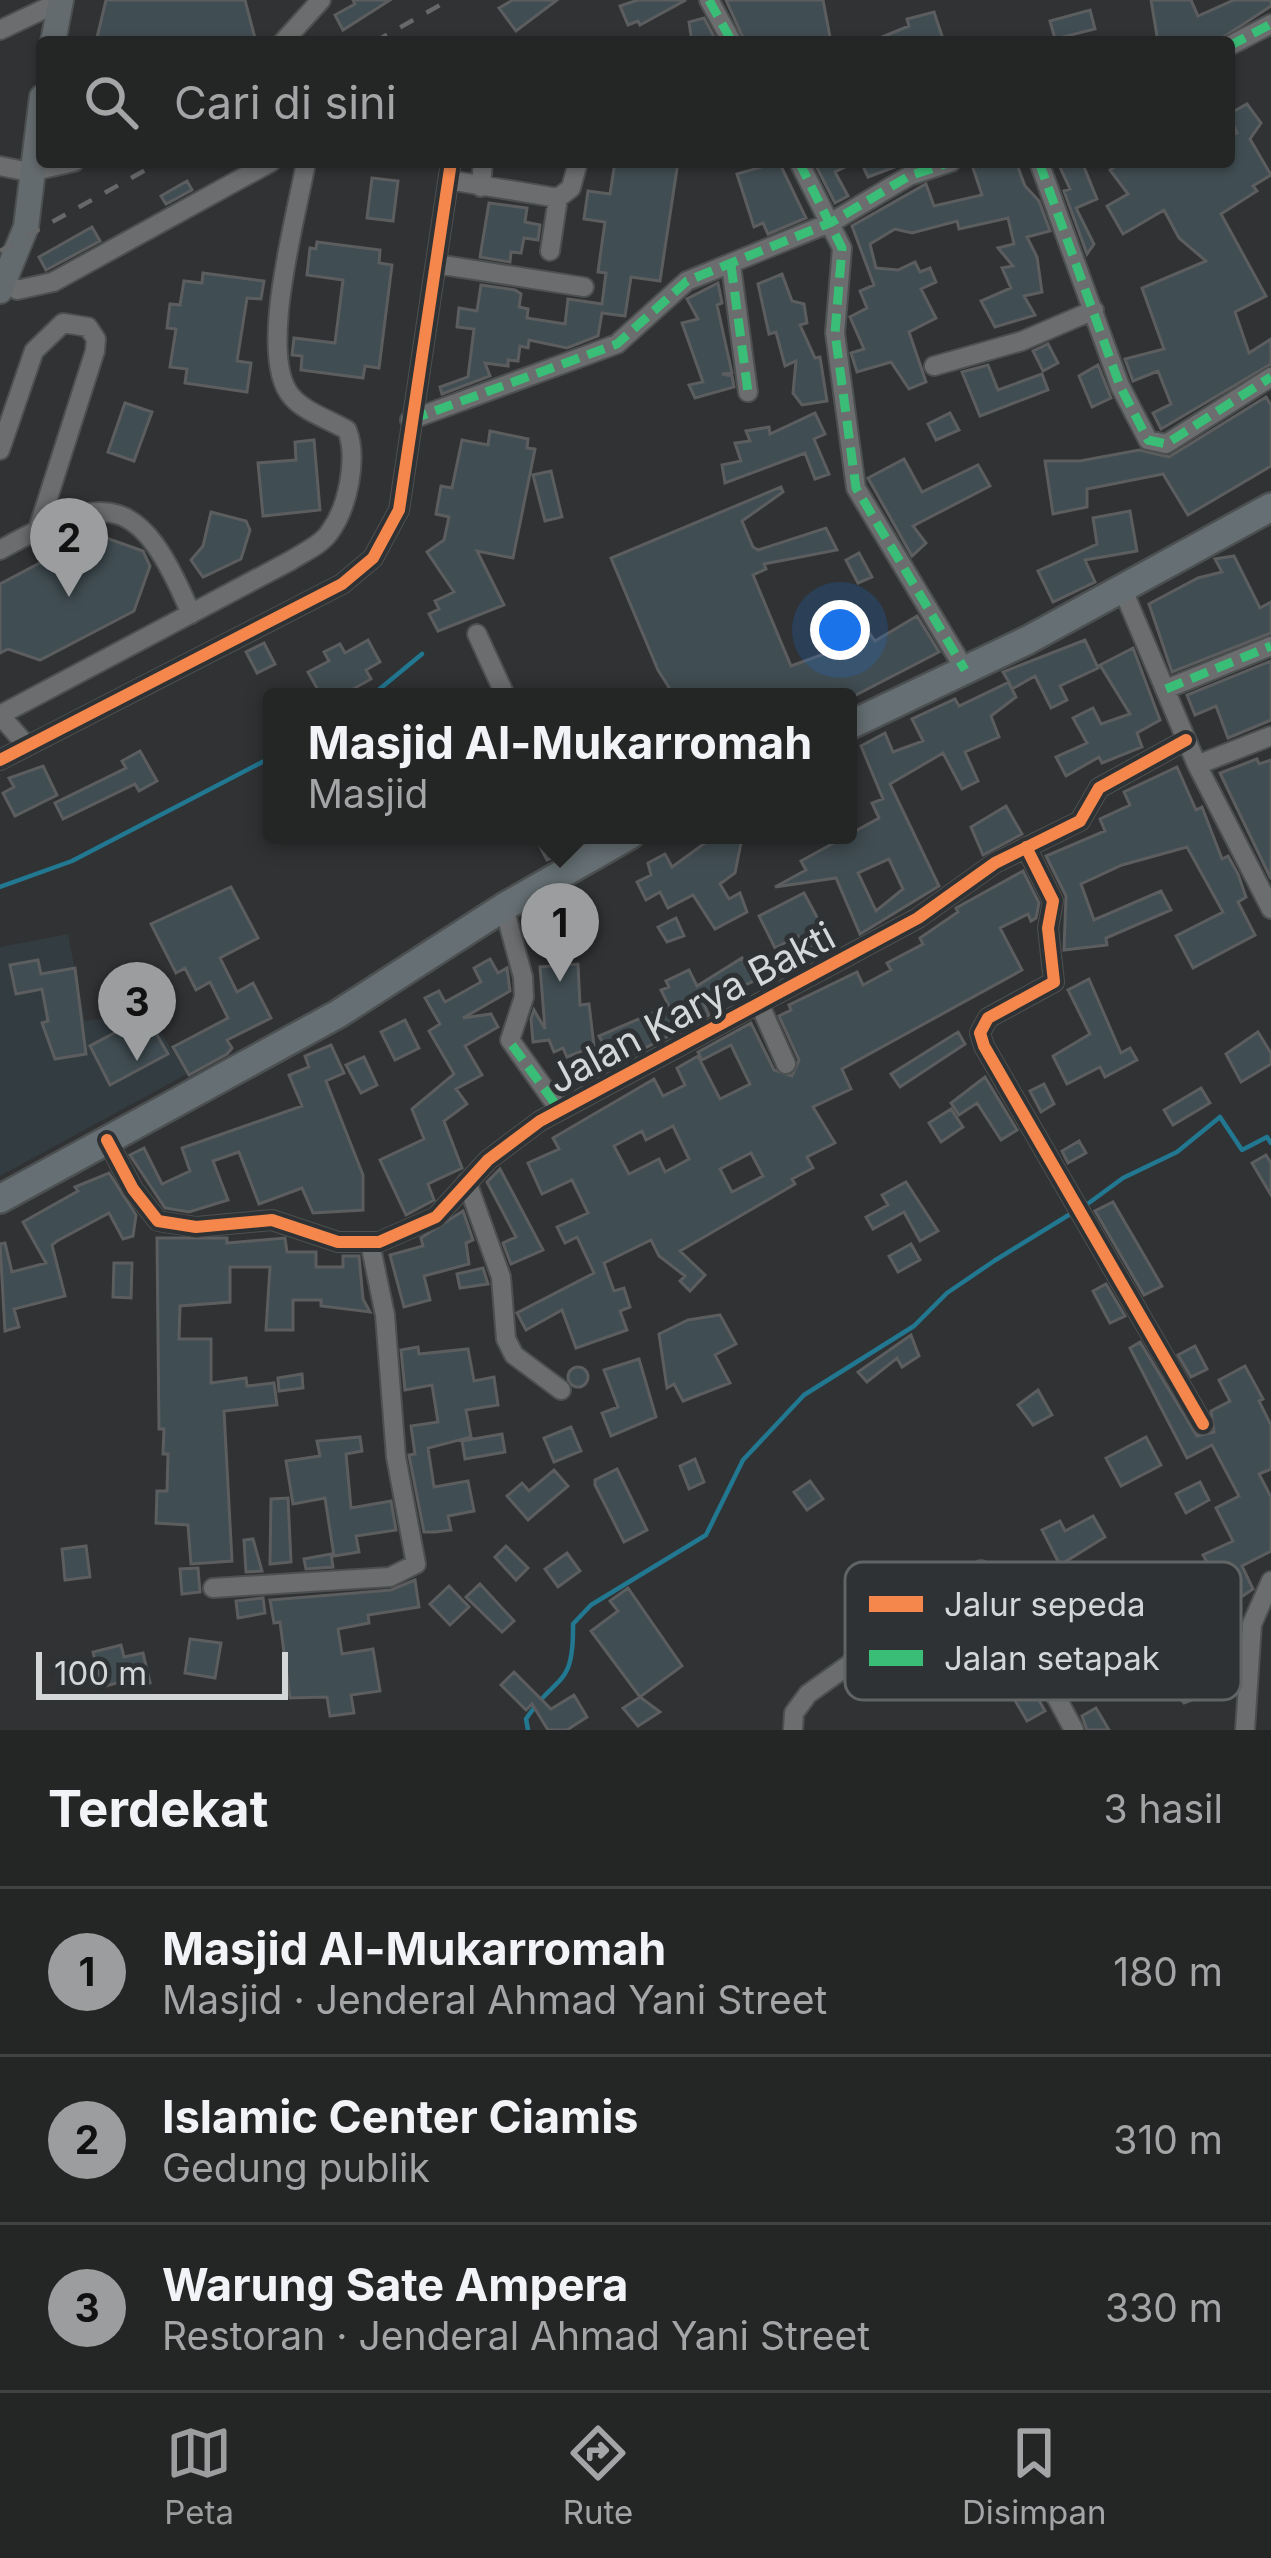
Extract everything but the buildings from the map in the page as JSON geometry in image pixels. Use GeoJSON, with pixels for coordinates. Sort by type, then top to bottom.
{"type":"FeatureCollection","features":[{"type":"Feature","properties":{"kind":"highway"},"geometry":{"type":"LineString","coordinates":[[857,722],[1123,590],[1271,508]]}},
{"type":"Feature","properties":{"kind":"highway"},"geometry":{"type":"LineString","coordinates":[[0,1199],[338,1014],[504,907],[577,848]]}},
{"type":"Feature","properties":{"kind":"main road"},"geometry":{"type":"LineString","coordinates":[[54,36],[61,0]]}},
{"type":"Feature","properties":{"kind":"main road"},"geometry":{"type":"LineString","coordinates":[[3,287],[26,227],[36,132]]}},
{"type":"Feature","properties":{"kind":"street"},"geometry":{"type":"LineString","coordinates":[[0,30],[61,0]]}},
{"type":"Feature","properties":{"kind":"street"},"geometry":{"type":"LineString","coordinates":[[288,36],[321,0]]}},
{"type":"Feature","properties":{"kind":"street"},"geometry":{"type":"LineString","coordinates":[[709,0],[729,36]]}},
{"type":"Feature","properties":{"kind":"street"},"geometry":{"type":"LineString","coordinates":[[1235,43],[1271,24]]}},
{"type":"Feature","properties":{"kind":"street"},"geometry":{"type":"LineString","coordinates":[[0,166],[29,172],[47,168]]}},
{"type":"Feature","properties":{"kind":"street"},"geometry":{"type":"LineString","coordinates":[[3,287],[17,290],[53,282],[260,168]]}},
{"type":"Feature","properties":{"kind":"street"},"geometry":{"type":"LineString","coordinates":[[27,746],[0,715],[328,536],[340,510],[354,447],[347,430],[296,403],[277,372],[280,314],[305,168]]}},
{"type":"Feature","properties":{"kind":"street"},"geometry":{"type":"LineString","coordinates":[[481,188],[483,168]]}},
{"type":"Feature","properties":{"kind":"street"},"geometry":{"type":"LineString","coordinates":[[550,251],[558,198],[571,188],[576,168]]}},
{"type":"Feature","properties":{"kind":"street"},"geometry":{"type":"LineString","coordinates":[[802,168],[842,248],[835,333],[856,488],[965,670]]}},
{"type":"Feature","properties":{"kind":"street"},"geometry":{"type":"LineString","coordinates":[[410,420],[617,344],[681,285],[832,222],[909,176],[933,168]]}},
{"type":"Feature","properties":{"kind":"street"},"geometry":{"type":"LineString","coordinates":[[1041,168],[1142,434],[1155,445],[1220,413],[1271,376]]}},
{"type":"Feature","properties":{"kind":"street"},"geometry":{"type":"LineString","coordinates":[[0,760],[357,573],[393,529],[450,171],[481,188],[558,198]]}},
{"type":"Feature","properties":{"kind":"street"},"geometry":{"type":"LineString","coordinates":[[436,264],[584,287]]}},
{"type":"Feature","properties":{"kind":"street"},"geometry":{"type":"LineString","coordinates":[[730,265],[748,392]]}},
{"type":"Feature","properties":{"kind":"street"},"geometry":{"type":"LineString","coordinates":[[934,366],[1022,340],[1094,310]]}},
{"type":"Feature","properties":{"kind":"street"},"geometry":{"type":"LineString","coordinates":[[0,450],[39,343],[69,322],[91,329],[94,351],[38,530]]}},
{"type":"Feature","properties":{"kind":"street"},"geometry":{"type":"LineString","coordinates":[[0,550],[93,508],[129,520],[160,550],[191,614]]}},
{"type":"Feature","properties":{"kind":"street"},"geometry":{"type":"LineString","coordinates":[[1123,590],[1197,765],[1271,908]]}},
{"type":"Feature","properties":{"kind":"street"},"geometry":{"type":"LineString","coordinates":[[477,634],[502,688]]}},
{"type":"Feature","properties":{"kind":"street"},"geometry":{"type":"LineString","coordinates":[[1166,689],[1271,646]]}},
{"type":"Feature","properties":{"kind":"street"},"geometry":{"type":"LineString","coordinates":[[1197,765],[1271,736]]}},
{"type":"Feature","properties":{"kind":"street","name":"Jalan Karya Bakti"},"geometry":{"type":"LineString","coordinates":[[107,1140],[155,1220],[196,1227],[272,1220],[314,1237],[370,1243],[428,1222],[509,1142],[559,1109],[918,919],[968,879],[1080,820],[1102,786],[1186,740]]}},
{"type":"Feature","properties":{"kind":"street"},"geometry":{"type":"LineString","coordinates":[[1026,847],[1053,901],[1048,928],[1054,982],[988,1018],[980,1033],[1203,1424]]}},
{"type":"Feature","properties":{"kind":"street"},"geometry":{"type":"LineString","coordinates":[[504,907],[523,977],[512,1045],[559,1109]]}},
{"type":"Feature","properties":{"kind":"street"},"geometry":{"type":"LineString","coordinates":[[759,1003],[786,1064]]}},
{"type":"Feature","properties":{"kind":"street"},"geometry":{"type":"LineString","coordinates":[[467,1182],[501,1277],[506,1339],[514,1355],[561,1390]]}},
{"type":"Feature","properties":{"kind":"street"},"geometry":{"type":"LineString","coordinates":[[212,1588],[390,1576],[416,1564],[396,1457],[392,1374],[370,1243]]}},
{"type":"Feature","properties":{"kind":"street"},"geometry":{"type":"LineString","coordinates":[[1245,1730],[1252,1624],[1271,1581]]}},
{"type":"Feature","properties":{"kind":"street"},"geometry":{"type":"LineString","coordinates":[[793,1730],[794,1712],[808,1694],[845,1667]]}},
{"type":"Feature","properties":{"kind":"street"},"geometry":{"type":"LineString","coordinates":[[1058,1700],[1074,1730]]}},
{"type":"Feature","properties":{"kind":"shaded area"},"geometry":{"type":"Polygon","coordinates":[[[68,934],[85,1021],[148,1012],[187,1074],[0,1176],[0,947],[68,934]]]}},
{"type":"Feature","properties":{"kind":"waterway"},"geometry":{"type":"LineString","coordinates":[[381,688],[422,654]]}},
{"type":"Feature","properties":{"kind":"waterway"},"geometry":{"type":"LineString","coordinates":[[0,887],[72,861],[263,762]]}},
{"type":"Feature","properties":{"kind":"waterway"},"geometry":{"type":"LineString","coordinates":[[1082,1208],[1123,1178],[1177,1152],[1220,1117],[1242,1150],[1267,1137],[1271,1143]]}},
{"type":"Feature","properties":{"kind":"waterway"},"geometry":{"type":"LineString","coordinates":[[528,1730],[526,1719],[566,1671],[573,1624],[591,1605],[706,1535],[743,1460],[804,1395],[914,1326],[947,1293],[1072,1213]]}},
{"type":"Feature","properties":{"kind":"railway"},"geometry":{"type":"LineString","coordinates":[[385,36],[449,0]]}},
{"type":"Feature","properties":{"kind":"railway"},"geometry":{"type":"LineString","coordinates":[[0,251],[149,168]]}},
{"type":"Feature","properties":{"kind":"marked path"},"geometry":{"type":"LineString","coordinates":[[709,0],[729,36]]}},
{"type":"Feature","properties":{"kind":"marked path"},"geometry":{"type":"LineString","coordinates":[[1235,43],[1271,24]]}},
{"type":"Feature","properties":{"kind":"marked path"},"geometry":{"type":"LineString","coordinates":[[802,168],[842,248],[835,333],[856,488],[965,670]]}},
{"type":"Feature","properties":{"kind":"marked path"},"geometry":{"type":"LineString","coordinates":[[410,420],[617,344],[687,281],[832,222],[909,176],[933,168]]}},
{"type":"Feature","properties":{"kind":"marked path"},"geometry":{"type":"LineString","coordinates":[[1041,168],[1120,386],[1148,440],[1166,444],[1271,377]]}},
{"type":"Feature","properties":{"kind":"marked path"},"geometry":{"type":"LineString","coordinates":[[731,265],[748,392]]}},
{"type":"Feature","properties":{"kind":"marked path"},"geometry":{"type":"LineString","coordinates":[[1166,689],[1271,646]]}},
{"type":"Feature","properties":{"kind":"marked path"},"geometry":{"type":"LineString","coordinates":[[512,1045],[559,1109]]}},
{"type":"Feature","properties":{"kind":"cycle path"},"geometry":{"type":"LineString","coordinates":[[0,760],[342,584],[373,558],[399,510],[450,168]]}},
{"type":"Feature","properties":{"kind":"cycle path"},"geometry":{"type":"LineString","coordinates":[[107,1140],[133,1189],[158,1221],[196,1227],[272,1220],[338,1242],[379,1242],[436,1217],[488,1160],[540,1121],[918,918],[995,863],[1080,821],[1099,788],[1186,740]]}},
{"type":"Feature","properties":{"kind":"cycle path"},"geometry":{"type":"LineString","coordinates":[[1026,847],[1053,901],[1048,928],[1054,982],[988,1018],[980,1033],[1203,1424]]}},
{"type":"Feature","properties":{"kind":"place","name":"Islamic Center Ciamis"},"geometry":{"type":"Point","coordinates":[69,597]}},
{"type":"Feature","properties":{"kind":"place","name":"Masjid Al-Mukarromah"},"geometry":{"type":"Point","coordinates":[560,982]}},
{"type":"Feature","properties":{"kind":"place","name":"Warung Sate Ampera"},"geometry":{"type":"Point","coordinates":[137,1061]}}]}
